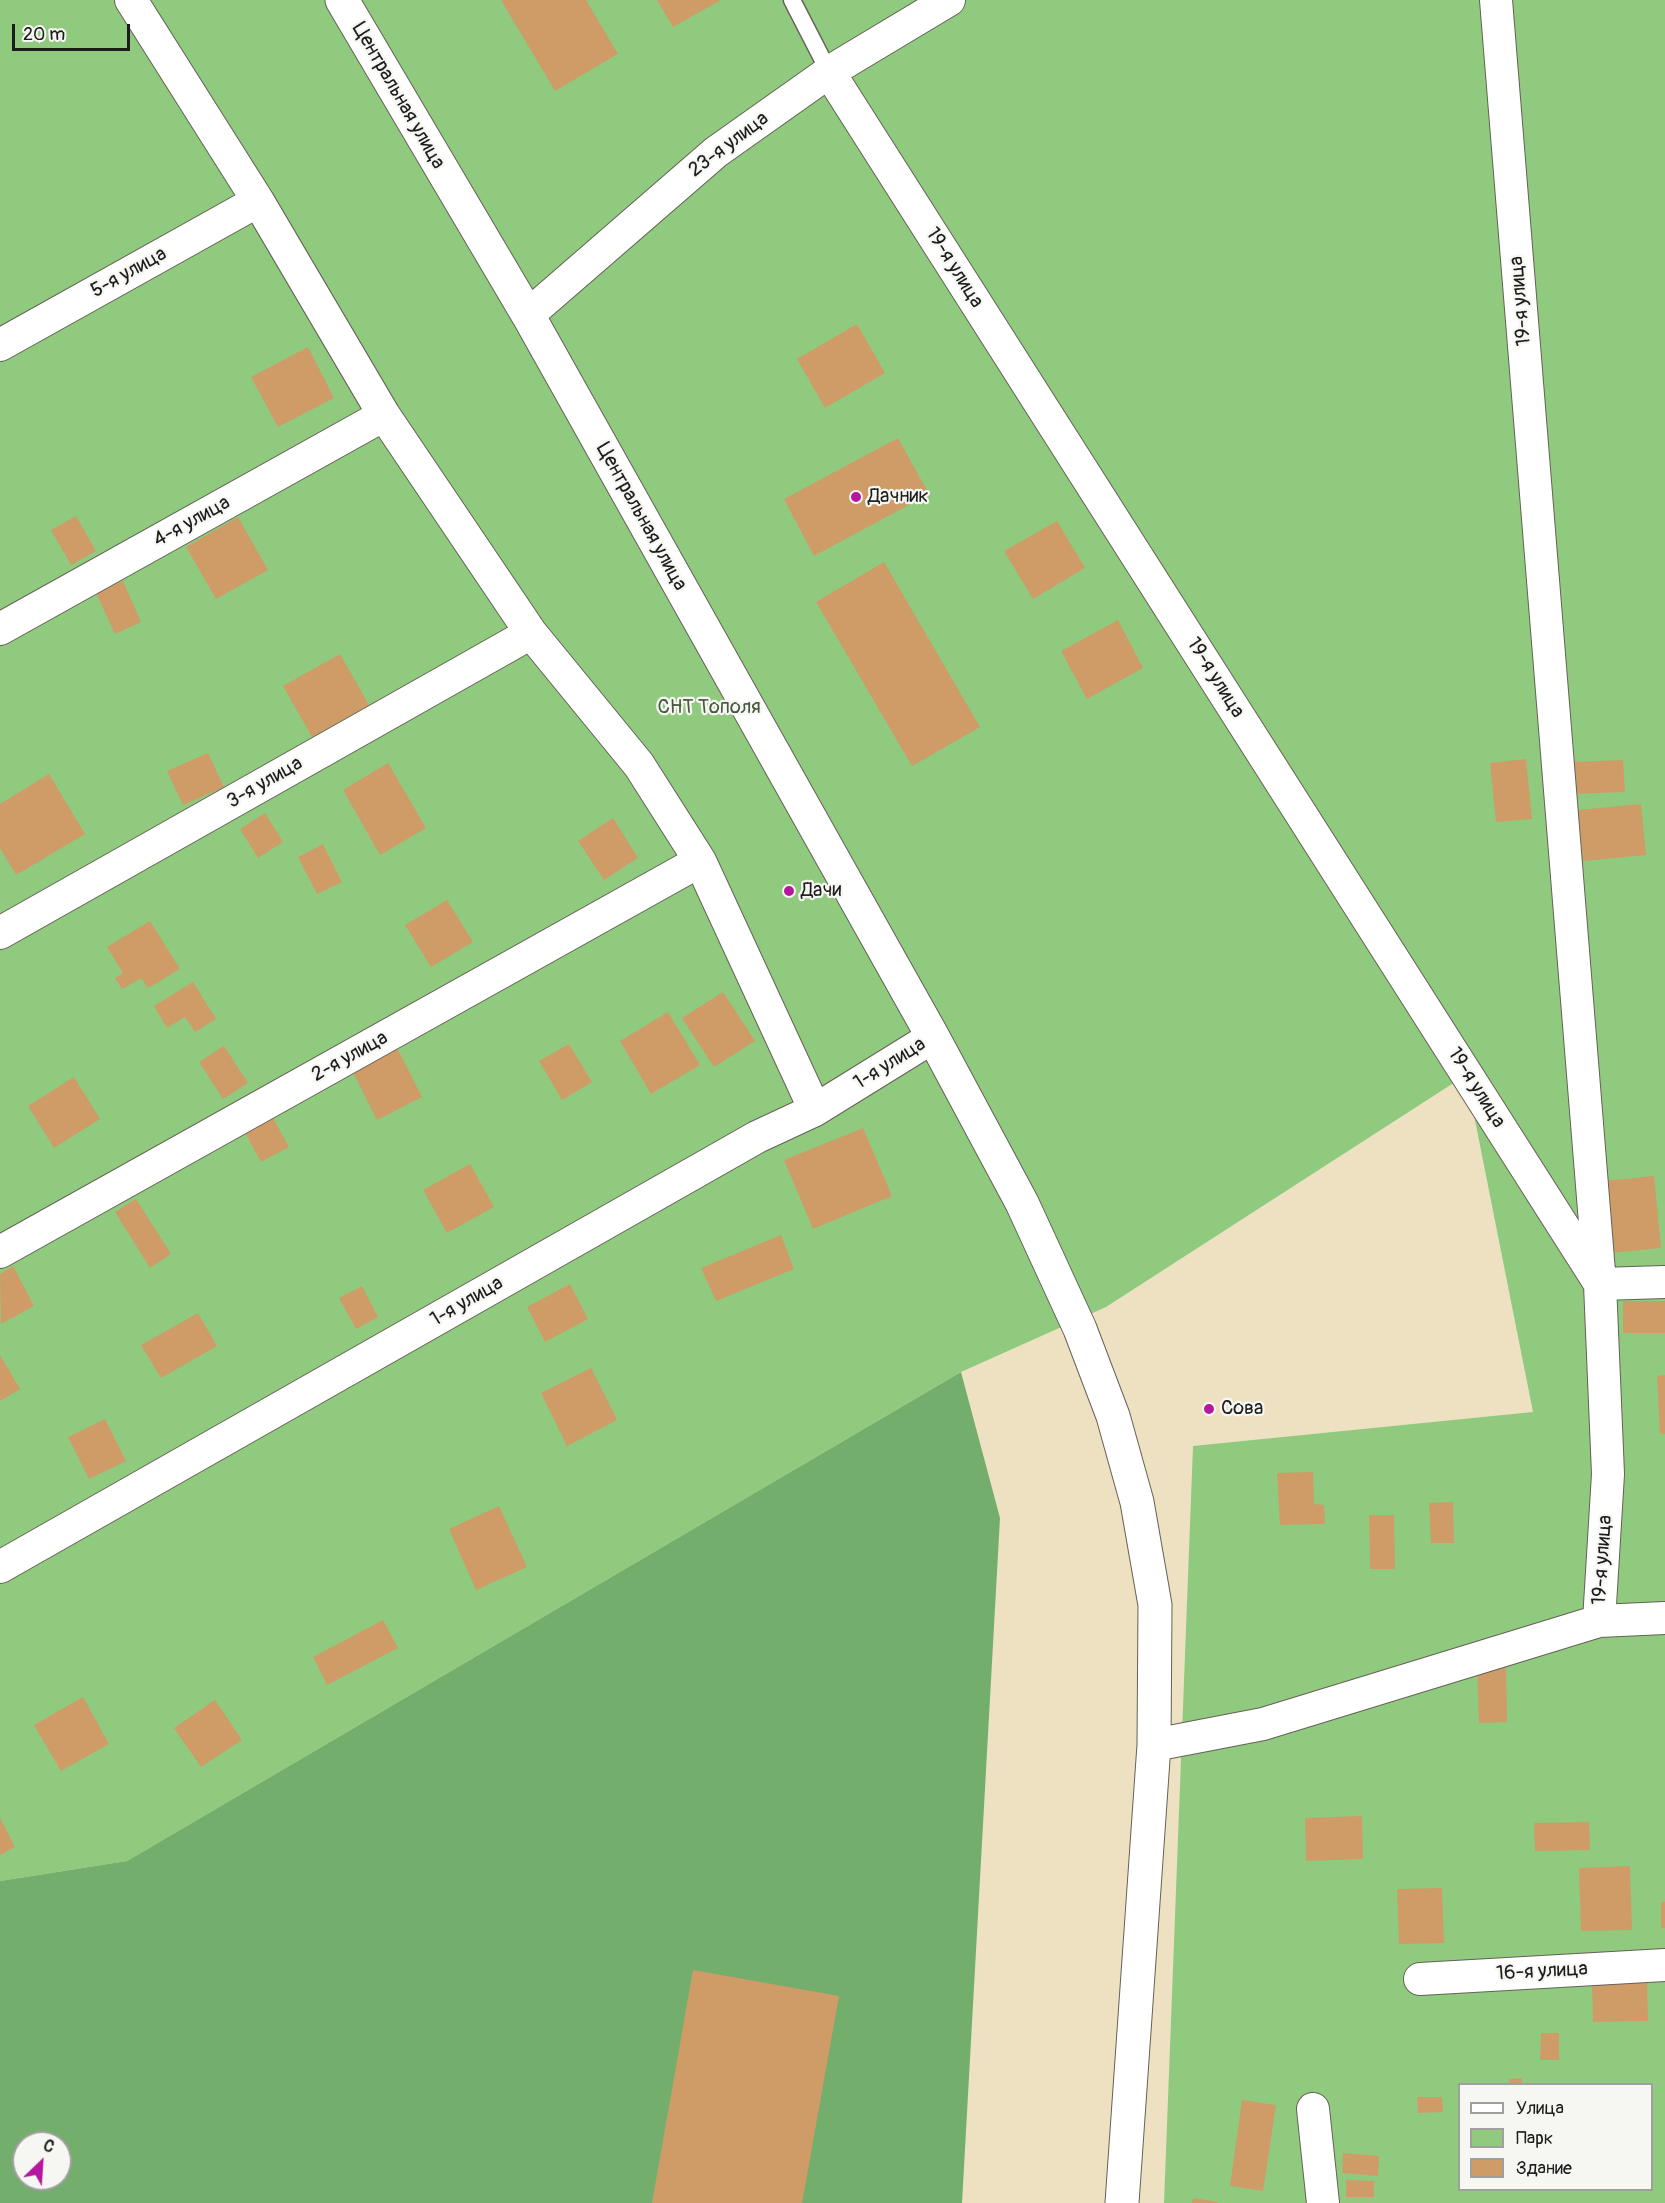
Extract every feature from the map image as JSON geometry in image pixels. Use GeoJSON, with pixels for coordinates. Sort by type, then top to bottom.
{"type":"FeatureCollection","features":[{"type":"Feature","properties":{"kind":"street"},"geometry":{"type":"LineString","coordinates":[[131,0],[258,201],[384,415],[531,633],[639,765],[700,861],[815,1110]]}},
{"type":"Feature","properties":{"kind":"street","name":"Центральная улица"},"geometry":{"type":"LineString","coordinates":[[342,0],[528,315],[933,1037],[1022,1203],[1080,1329],[1113,1416],[1137,1502],[1155,1605],[1154,1745],[1122,2203]]}},
{"type":"Feature","properties":{"kind":"street","name":"23-я улица"},"geometry":{"type":"LineString","coordinates":[[528,315],[716,152],[829,72],[949,0]]}},
{"type":"Feature","properties":{"kind":"street","name":"19-я улица"},"geometry":{"type":"LineString","coordinates":[[1496,0],[1600,1284],[1608,1474],[1599,1621]]}},
{"type":"Feature","properties":{"kind":"street","name":"19-я улица"},"geometry":{"type":"LineString","coordinates":[[829,72],[1600,1284]]}},
{"type":"Feature","properties":{"kind":"street","name":"5-я улица"},"geometry":{"type":"LineString","coordinates":[[0,345],[258,201]]}},
{"type":"Feature","properties":{"kind":"street","name":"4-я улица"},"geometry":{"type":"LineString","coordinates":[[0,629],[384,415]]}},
{"type":"Feature","properties":{"kind":"street","name":"3-я улица"},"geometry":{"type":"LineString","coordinates":[[0,933],[531,633]]}},
{"type":"Feature","properties":{"kind":"street","name":"2-я улица"},"geometry":{"type":"LineString","coordinates":[[0,1252],[700,861]]}},
{"type":"Feature","properties":{"kind":"street","name":"1-я улица"},"geometry":{"type":"LineString","coordinates":[[0,1567],[757,1137],[815,1110],[933,1037]]}},
{"type":"Feature","properties":{"kind":"street"},"geometry":{"type":"LineString","coordinates":[[1600,1284],[1665,1281]]}},
{"type":"Feature","properties":{"kind":"street"},"geometry":{"type":"LineString","coordinates":[[1154,1745],[1263,1724],[1599,1621],[1665,1618]]}},
{"type":"Feature","properties":{"kind":"street","name":"16-я улица"},"geometry":{"type":"LineString","coordinates":[[1420,1979],[1665,1965]]}},
{"type":"Feature","properties":{"kind":"street"},"geometry":{"type":"LineString","coordinates":[[1313,2109],[1323,2203]]}},
{"type":"Feature","properties":{"kind":"lane"},"geometry":{"type":"LineString","coordinates":[[792,0],[829,72]]}},
{"type":"Feature","properties":{"kind":"green space","name":"СНТ Тополя"},"geometry":{"type":"Polygon","coordinates":[[[0,0],[1665,0],[1665,2203],[1164,2203],[1193,1446],[1533,1412],[1466,1075],[1106,1307],[961,1372],[127,1861],[0,1881],[0,0]]]}},
{"type":"Feature","properties":{"kind":"green space"},"geometry":{"type":"Polygon","coordinates":[[[961,1372],[1000,1518],[962,2203],[0,2203],[0,1881],[127,1861],[961,1372]]]}},
{"type":"Feature","properties":{"kind":"building"},"geometry":{"type":"Polygon","coordinates":[[[501,0],[586,0],[618,54],[555,91],[501,0]]]}},
{"type":"Feature","properties":{"kind":"building"},"geometry":{"type":"Polygon","coordinates":[[[657,0],[721,0],[673,27],[657,0]]]}},
{"type":"Feature","properties":{"kind":"building"},"geometry":{"type":"Polygon","coordinates":[[[857,324],[885,373],[825,408],[797,359],[857,324]]]}},
{"type":"Feature","properties":{"kind":"building"},"geometry":{"type":"Polygon","coordinates":[[[308,347],[334,398],[278,427],[251,377],[308,347]]]}},
{"type":"Feature","properties":{"kind":"building","name":"Дачник"},"geometry":{"type":"Polygon","coordinates":[[[898,438],[929,494],[814,556],[784,499],[898,438]]]}},
{"type":"Feature","properties":{"kind":"building"},"geometry":{"type":"Polygon","coordinates":[[[76,516],[96,551],[71,565],[51,530],[76,516]]]}},
{"type":"Feature","properties":{"kind":"building"},"geometry":{"type":"Polygon","coordinates":[[[238,517],[268,570],[216,599],[186,547],[238,517]]]}},
{"type":"Feature","properties":{"kind":"building"},"geometry":{"type":"Polygon","coordinates":[[[1057,521],[1085,568],[1033,599],[1004,551],[1057,521]]]}},
{"type":"Feature","properties":{"kind":"building"},"geometry":{"type":"Polygon","coordinates":[[[884,562],[980,727],[912,766],[816,602],[884,562]]]}},
{"type":"Feature","properties":{"kind":"building"},"geometry":{"type":"Polygon","coordinates":[[[123,581],[141,622],[115,634],[96,593],[123,581]]]}},
{"type":"Feature","properties":{"kind":"building"},"geometry":{"type":"Polygon","coordinates":[[[1118,620],[1143,668],[1087,699],[1061,651],[1118,620]]]}},
{"type":"Feature","properties":{"kind":"building"},"geometry":{"type":"Polygon","coordinates":[[[340,654],[369,705],[312,737],[283,686],[340,654]]]}},
{"type":"Feature","properties":{"kind":"building"},"geometry":{"type":"Polygon","coordinates":[[[208,753],[224,787],[183,805],[167,771],[208,753]]]}},
{"type":"Feature","properties":{"kind":"building"},"geometry":{"type":"Polygon","coordinates":[[[1526,759],[1532,819],[1496,822],[1490,763],[1526,759]]]}},
{"type":"Feature","properties":{"kind":"building"},"geometry":{"type":"Polygon","coordinates":[[[1623,760],[1625,792],[1573,794],[1571,762],[1623,760]]]}},
{"type":"Feature","properties":{"kind":"building"},"geometry":{"type":"Polygon","coordinates":[[[388,763],[426,828],[380,855],[343,790],[388,763]]]}},
{"type":"Feature","properties":{"kind":"building"},"geometry":{"type":"Polygon","coordinates":[[[49,774],[85,834],[16,875],[0,848],[0,804],[49,774]]]}},
{"type":"Feature","properties":{"kind":"building"},"geometry":{"type":"Polygon","coordinates":[[[1641,804],[1646,855],[1583,861],[1578,810],[1641,804]]]}},
{"type":"Feature","properties":{"kind":"building"},"geometry":{"type":"Polygon","coordinates":[[[265,813],[283,842],[258,858],[240,829],[265,813]]]}},
{"type":"Feature","properties":{"kind":"building"},"geometry":{"type":"Polygon","coordinates":[[[613,818],[638,858],[604,880],[578,841],[613,818]]]}},
{"type":"Feature","properties":{"kind":"building"},"geometry":{"type":"Polygon","coordinates":[[[323,844],[342,882],[317,894],[298,857],[323,844]]]}},
{"type":"Feature","properties":{"kind":"building"},"geometry":{"type":"Polygon","coordinates":[[[447,900],[473,942],[431,967],[405,925],[447,900]]]}},
{"type":"Feature","properties":{"kind":"building"},"geometry":{"type":"Polygon","coordinates":[[[150,921],[180,969],[148,988],[141,978],[122,989],[115,978],[123,973],[107,947],[150,921]]]}},
{"type":"Feature","properties":{"kind":"building"},"geometry":{"type":"Polygon","coordinates":[[[193,982],[216,1019],[195,1032],[185,1017],[167,1028],[154,1006],[193,982]]]}},
{"type":"Feature","properties":{"kind":"building"},"geometry":{"type":"Polygon","coordinates":[[[723,992],[755,1041],[714,1067],[682,1018],[723,992]]]}},
{"type":"Feature","properties":{"kind":"building"},"geometry":{"type":"Polygon","coordinates":[[[668,1012],[700,1065],[651,1094],[620,1041],[668,1012]]]}},
{"type":"Feature","properties":{"kind":"building"},"geometry":{"type":"Polygon","coordinates":[[[569,1044],[592,1082],[562,1100],[539,1061],[569,1044]]]}},
{"type":"Feature","properties":{"kind":"building"},"geometry":{"type":"Polygon","coordinates":[[[224,1046],[248,1083],[223,1099],[199,1062],[224,1046]]]}},
{"type":"Feature","properties":{"kind":"building"},"geometry":{"type":"Polygon","coordinates":[[[397,1048],[422,1097],[377,1120],[352,1070],[397,1048]]]}},
{"type":"Feature","properties":{"kind":"building"},"geometry":{"type":"Polygon","coordinates":[[[74,1077],[100,1119],[54,1148],[28,1106],[74,1077]]]}},
{"type":"Feature","properties":{"kind":"building"},"geometry":{"type":"Polygon","coordinates":[[[272,1116],[289,1147],[261,1162],[244,1131],[272,1116]]]}},
{"type":"Feature","properties":{"kind":"building"},"geometry":{"type":"Polygon","coordinates":[[[863,1128],[892,1196],[813,1229],[784,1160],[863,1128]]]}},
{"type":"Feature","properties":{"kind":"building"},"geometry":{"type":"Polygon","coordinates":[[[470,1164],[494,1207],[447,1233],[423,1190],[470,1164]]]}},
{"type":"Feature","properties":{"kind":"building"},"geometry":{"type":"Polygon","coordinates":[[[1654,1176],[1661,1248],[1611,1253],[1604,1181],[1654,1176]]]}},
{"type":"Feature","properties":{"kind":"building"},"geometry":{"type":"Polygon","coordinates":[[[136,1199],[171,1254],[150,1268],[115,1212],[136,1199]]]}},
{"type":"Feature","properties":{"kind":"building"},"geometry":{"type":"Polygon","coordinates":[[[781,1235],[794,1269],[716,1301],[701,1268],[781,1235]]]}},
{"type":"Feature","properties":{"kind":"building"},"geometry":{"type":"Polygon","coordinates":[[[13,1266],[34,1306],[1,1324],[0,1274],[13,1266]]]}},
{"type":"Feature","properties":{"kind":"building"},"geometry":{"type":"Polygon","coordinates":[[[570,1284],[588,1319],[545,1342],[527,1307],[570,1284]]]}},
{"type":"Feature","properties":{"kind":"building"},"geometry":{"type":"Polygon","coordinates":[[[362,1286],[378,1317],[356,1329],[339,1298],[362,1286]]]}},
{"type":"Feature","properties":{"kind":"building"},"geometry":{"type":"Polygon","coordinates":[[[1623,1301],[1665,1301],[1665,1333],[1623,1333],[1623,1301]]]}},
{"type":"Feature","properties":{"kind":"building"},"geometry":{"type":"Polygon","coordinates":[[[198,1313],[217,1346],[161,1378],[141,1345],[198,1313]]]}},
{"type":"Feature","properties":{"kind":"building"},"geometry":{"type":"Polygon","coordinates":[[[0,1355],[20,1389],[0,1401],[0,1355]]]}},
{"type":"Feature","properties":{"kind":"building"},"geometry":{"type":"Polygon","coordinates":[[[591,1368],[617,1420],[567,1446],[541,1393],[591,1368]]]}},
{"type":"Feature","properties":{"kind":"building"},"geometry":{"type":"Polygon","coordinates":[[[1665,1375],[1665,1434],[1660,1434],[1657,1376],[1665,1375]]]}},
{"type":"Feature","properties":{"kind":"building"},"geometry":{"type":"Polygon","coordinates":[[[105,1419],[126,1461],[89,1479],[68,1437],[105,1419]]]}},
{"type":"Feature","properties":{"kind":"building"},"geometry":{"type":"Polygon","coordinates":[[[1313,1472],[1314,1504],[1324,1505],[1325,1524],[1280,1525],[1277,1473],[1313,1472]]]}},
{"type":"Feature","properties":{"kind":"building"},"geometry":{"type":"Polygon","coordinates":[[[1453,1502],[1454,1543],[1431,1543],[1429,1503],[1453,1502]]]}},
{"type":"Feature","properties":{"kind":"building"},"geometry":{"type":"Polygon","coordinates":[[[499,1506],[527,1567],[476,1590],[449,1529],[499,1506]]]}},
{"type":"Feature","properties":{"kind":"building"},"geometry":{"type":"Polygon","coordinates":[[[1369,1515],[1394,1515],[1395,1569],[1370,1569],[1369,1515]]]}},
{"type":"Feature","properties":{"kind":"building"},"geometry":{"type":"Polygon","coordinates":[[[383,1620],[398,1648],[327,1685],[313,1657],[383,1620]]]}},
{"type":"Feature","properties":{"kind":"building"},"geometry":{"type":"Polygon","coordinates":[[[1506,1665],[1507,1722],[1479,1723],[1477,1667],[1506,1665]]]}},
{"type":"Feature","properties":{"kind":"building"},"geometry":{"type":"Polygon","coordinates":[[[83,1697],[109,1744],[61,1771],[34,1725],[83,1697]]]}},
{"type":"Feature","properties":{"kind":"building"},"geometry":{"type":"Polygon","coordinates":[[[215,1700],[242,1740],[201,1767],[174,1728],[215,1700]]]}},
{"type":"Feature","properties":{"kind":"building"},"geometry":{"type":"Polygon","coordinates":[[[1362,1816],[1363,1859],[1306,1861],[1305,1818],[1362,1816]]]}},
{"type":"Feature","properties":{"kind":"building"},"geometry":{"type":"Polygon","coordinates":[[[0,1818],[15,1847],[0,1855],[0,1818]]]}},
{"type":"Feature","properties":{"kind":"building"},"geometry":{"type":"Polygon","coordinates":[[[1589,1822],[1590,1850],[1535,1851],[1534,1823],[1589,1822]]]}},
{"type":"Feature","properties":{"kind":"building"},"geometry":{"type":"Polygon","coordinates":[[[1630,1866],[1632,1930],[1581,1931],[1579,1868],[1630,1866]]]}},
{"type":"Feature","properties":{"kind":"building"},"geometry":{"type":"Polygon","coordinates":[[[1442,1888],[1444,1943],[1399,1944],[1397,1889],[1442,1888]]]}},
{"type":"Feature","properties":{"kind":"building"},"geometry":{"type":"Polygon","coordinates":[[[1661,1902],[1665,1902],[1665,1928],[1661,1928],[1661,1902]]]}},
{"type":"Feature","properties":{"kind":"building"},"geometry":{"type":"Polygon","coordinates":[[[693,1970],[839,1996],[802,2203],[652,2203],[693,1970]]]}},
{"type":"Feature","properties":{"kind":"building"},"geometry":{"type":"Polygon","coordinates":[[[1647,1980],[1648,2021],[1593,2022],[1592,1981],[1647,1980]]]}},
{"type":"Feature","properties":{"kind":"building"},"geometry":{"type":"Polygon","coordinates":[[[1541,2033],[1559,2033],[1559,2060],[1540,2060],[1541,2033]]]}},
{"type":"Feature","properties":{"kind":"building"},"geometry":{"type":"Polygon","coordinates":[[[1522,2078],[1522,2083],[1509,2083],[1509,2079],[1522,2078]]]}},
{"type":"Feature","properties":{"kind":"building"},"geometry":{"type":"Polygon","coordinates":[[[1417,2097],[1442,2097],[1443,2112],[1418,2113],[1417,2097]]]}},
{"type":"Feature","properties":{"kind":"building"},"geometry":{"type":"Polygon","coordinates":[[[1242,2100],[1276,2105],[1263,2191],[1230,2186],[1242,2100]]]}},
{"type":"Feature","properties":{"kind":"building"},"geometry":{"type":"Polygon","coordinates":[[[1343,2153],[1379,2156],[1378,2176],[1342,2173],[1343,2153]]]}},
{"type":"Feature","properties":{"kind":"building"},"geometry":{"type":"Polygon","coordinates":[[[1346,2180],[1374,2181],[1374,2197],[1346,2197],[1346,2180]]]}},
{"type":"Feature","properties":{"kind":"building"},"geometry":{"type":"Polygon","coordinates":[[[1193,2198],[1218,2202],[1218,2203],[1192,2203],[1193,2198]]]}},
{"type":"Feature","properties":{"kind":"place","name":"Дачник"},"geometry":{"type":"Point","coordinates":[856,497]}},
{"type":"Feature","properties":{"kind":"place","name":"Дачи"},"geometry":{"type":"Point","coordinates":[789,891]}},
{"type":"Feature","properties":{"kind":"place","name":"Сова"},"geometry":{"type":"Point","coordinates":[1209,1409]}}]}
